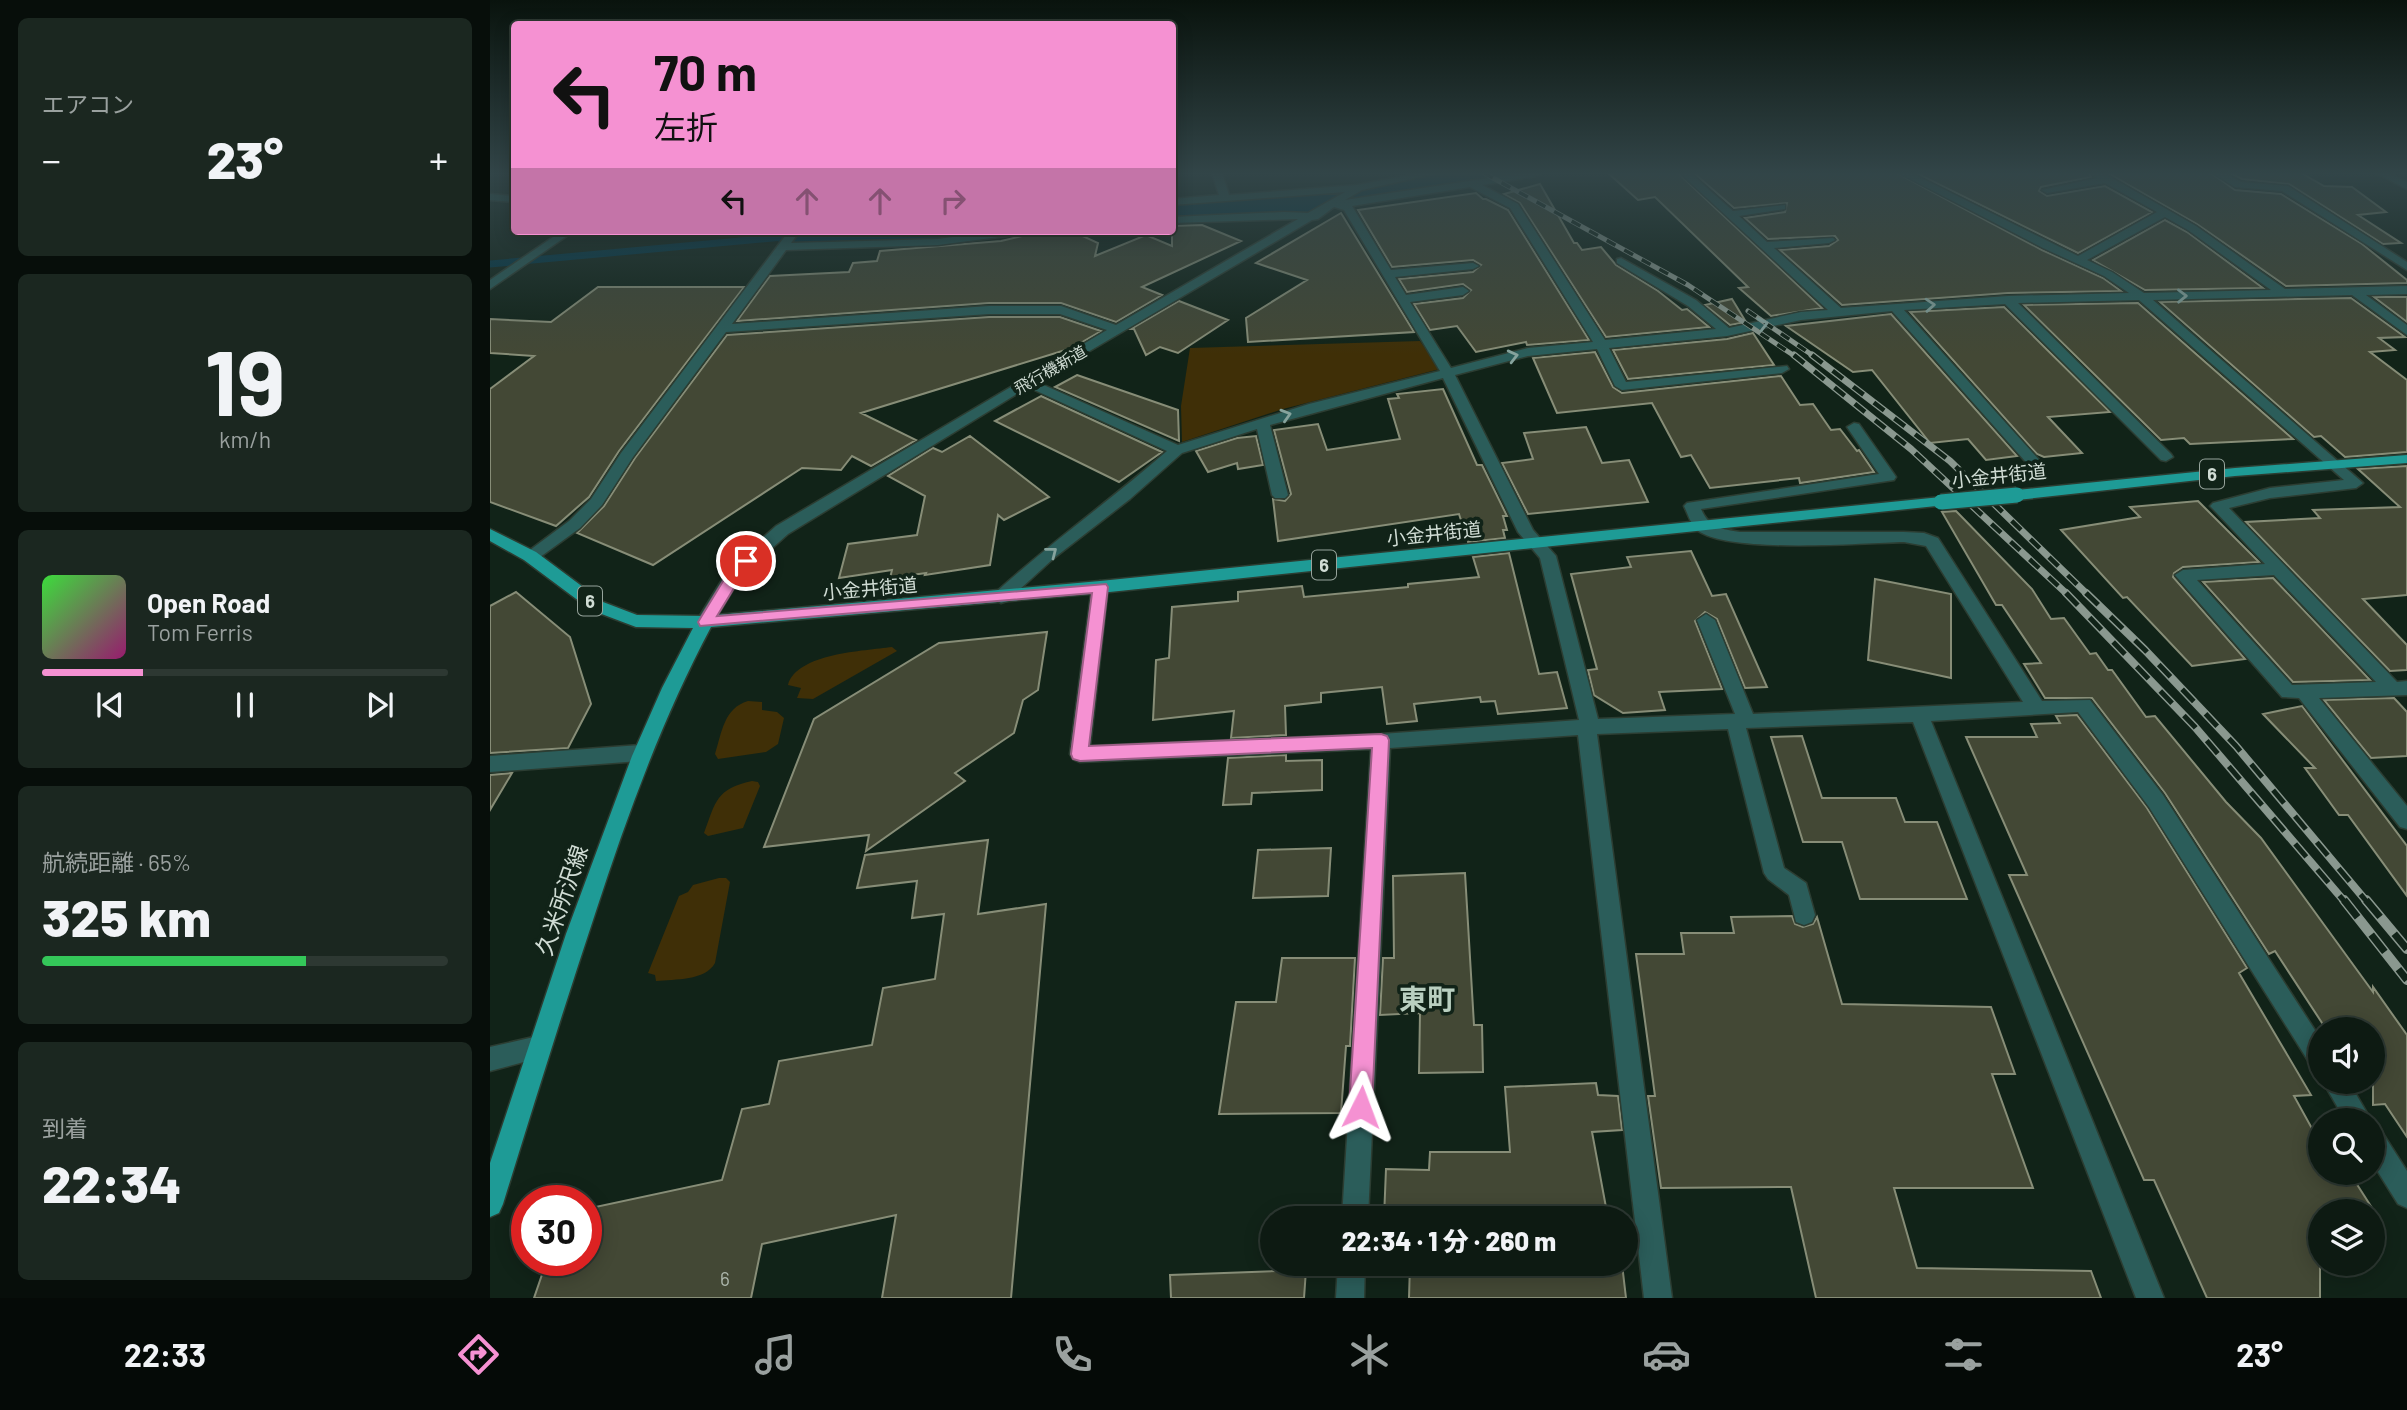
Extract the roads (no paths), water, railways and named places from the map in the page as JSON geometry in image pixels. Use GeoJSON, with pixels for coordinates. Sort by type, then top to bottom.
{"type":"FeatureCollection","features":[{"type":"Feature","properties":{"kind":"main road","name":"小金井街道"},"geometry":{"type":"LineString","coordinates":[[490,534],[530,556],[597,606],[636,621],[705,622],[1001,597],[2335,463],[2407,459]]}},
{"type":"Feature","properties":{"kind":"main road","name":"久米所沢線"},"geometry":{"type":"LineString","coordinates":[[490,1204],[538,1048],[640,753],[666,695],[705,622]]}},
{"type":"Feature","properties":{"kind":"street","name":"飛行機新道"},"geometry":{"type":"LineString","coordinates":[[705,622],[736,571],[782,530],[1027,382],[1285,234]]}},
{"type":"Feature","properties":{"kind":"street"},"geometry":{"type":"LineString","coordinates":[[1363,234],[1447,372],[1526,532],[1548,556],[1589,714],[1587,743],[1658,1298]]}},
{"type":"Feature","properties":{"kind":"street"},"geometry":{"type":"LineString","coordinates":[[1531,234],[1602,346],[1622,386],[1782,369]]}},
{"type":"Feature","properties":{"kind":"street"},"geometry":{"type":"LineString","coordinates":[[1755,234],[1837,311]]}},
{"type":"Feature","properties":{"kind":"street"},"geometry":{"type":"LineString","coordinates":[[2024,234],[2108,274],[2141,296],[2356,483],[2270,493],[2218,506],[2278,569],[2403,690]]}},
{"type":"Feature","properties":{"kind":"street"},"geometry":{"type":"LineString","coordinates":[[2078,261],[2127,234]]}},
{"type":"Feature","properties":{"kind":"street"},"geometry":{"type":"LineString","coordinates":[[2197,234],[2284,293]]}},
{"type":"Feature","properties":{"kind":"street"},"geometry":{"type":"LineString","coordinates":[[2355,234],[2407,267]]}},
{"type":"Feature","properties":{"kind":"street"},"geometry":{"type":"LineString","coordinates":[[490,285],[563,235]]}},
{"type":"Feature","properties":{"kind":"street"},"geometry":{"type":"LineString","coordinates":[[530,556],[571,529],[591,511],[610,486],[626,456],[790,238],[938,242],[991,235]]}},
{"type":"Feature","properties":{"kind":"street"},"geometry":{"type":"LineString","coordinates":[[1768,245],[1829,240]]}},
{"type":"Feature","properties":{"kind":"street"},"geometry":{"type":"LineString","coordinates":[[1621,261],[1692,303],[1727,332]]}},
{"type":"Feature","properties":{"kind":"street"},"geometry":{"type":"LineString","coordinates":[[1388,274],[1472,266]]}},
{"type":"Feature","properties":{"kind":"street"},"geometry":{"type":"LineString","coordinates":[[1001,597],[1048,554],[1125,496],[1177,450],[1262,422],[1528,352],[1727,332],[1837,311],[2008,300],[2407,290]]}},
{"type":"Feature","properties":{"kind":"street"},"geometry":{"type":"LineString","coordinates":[[2354,291],[2407,331]]}},
{"type":"Feature","properties":{"kind":"street"},"geometry":{"type":"LineString","coordinates":[[1403,299],[1463,292]]}},
{"type":"Feature","properties":{"kind":"street"},"geometry":{"type":"LineString","coordinates":[[2008,300],[2166,457]]}},
{"type":"Feature","properties":{"kind":"street"},"geometry":{"type":"LineString","coordinates":[[1895,307],[2037,466]]}},
{"type":"Feature","properties":{"kind":"street"},"geometry":{"type":"LineString","coordinates":[[723,328],[989,310],[1061,310],[1118,330]]}},
{"type":"Feature","properties":{"kind":"street"},"geometry":{"type":"LineString","coordinates":[[1027,382],[1177,450]]}},
{"type":"Feature","properties":{"kind":"street"},"geometry":{"type":"LineString","coordinates":[[1262,422],[1280,495]]}},
{"type":"Feature","properties":{"kind":"street"},"geometry":{"type":"LineString","coordinates":[[1854,427],[1889,477],[1692,506],[1703,526],[1720,535],[1755,538],[1924,538],[1931,542],[2037,708]]}},
{"type":"Feature","properties":{"kind":"street"},"geometry":{"type":"LineString","coordinates":[[2278,569],[2183,575],[2296,692],[2407,821]]}},
{"type":"Feature","properties":{"kind":"street"},"geometry":{"type":"LineString","coordinates":[[1100,587],[1080,754],[1588,727],[1919,715],[2083,705],[2156,801],[2308,1040]]}},
{"type":"Feature","properties":{"kind":"street"},"geometry":{"type":"LineString","coordinates":[[1706,620],[1741,721],[1775,873],[1798,890],[1804,915]]}},
{"type":"Feature","properties":{"kind":"street"},"geometry":{"type":"LineString","coordinates":[[2296,692],[2403,690]]}},
{"type":"Feature","properties":{"kind":"street"},"geometry":{"type":"LineString","coordinates":[[1919,715],[2150,1298]]}},
{"type":"Feature","properties":{"kind":"street"},"geometry":{"type":"LineString","coordinates":[[1356,1206],[1381,740]]}},
{"type":"Feature","properties":{"kind":"street"},"geometry":{"type":"LineString","coordinates":[[490,764],[640,753]]}},
{"type":"Feature","properties":{"kind":"street"},"geometry":{"type":"LineString","coordinates":[[490,1059],[538,1048]]}},
{"type":"Feature","properties":{"kind":"street"},"geometry":{"type":"LineString","coordinates":[[2385,1160],[2407,1195]]}},
{"type":"Feature","properties":{"kind":"street"},"geometry":{"type":"LineString","coordinates":[[1350,1298],[1351,1276]]}},
{"type":"Feature","properties":{"kind":"waterway"},"geometry":{"type":"LineString","coordinates":[[794,236],[827,235]]}},
{"type":"Feature","properties":{"kind":"waterway"},"geometry":{"type":"LineString","coordinates":[[490,264],[794,236]]}},
{"type":"Feature","properties":{"kind":"railway"},"geometry":{"type":"LineString","coordinates":[[1594,234],[1688,285],[1796,357]]}},
{"type":"Feature","properties":{"kind":"railway"},"geometry":{"type":"LineString","coordinates":[[1748,311],[1815,357]]}},
{"type":"Feature","properties":{"kind":"railway"},"geometry":{"type":"LineString","coordinates":[[1794,355],[1911,449],[2067,594]]}},
{"type":"Feature","properties":{"kind":"railway"},"geometry":{"type":"LineString","coordinates":[[1812,355],[1950,461],[2088,595]]}},
{"type":"Feature","properties":{"kind":"railway"},"geometry":{"type":"LineString","coordinates":[[2086,593],[2145,650],[2236,746],[2367,902]]}},
{"type":"Feature","properties":{"kind":"railway"},"geometry":{"type":"LineString","coordinates":[[2067,594],[2195,727],[2345,902]]}},
{"type":"Feature","properties":{"kind":"railway"},"geometry":{"type":"LineString","coordinates":[[2344,900],[2407,980]]}},
{"type":"Feature","properties":{"kind":"railway"},"geometry":{"type":"LineString","coordinates":[[2366,900],[2407,949]]}},
{"type":"Feature","properties":{"kind":"district","name":"東町"},"geometry":{"type":"Point","coordinates":[1427,998]}}]}
